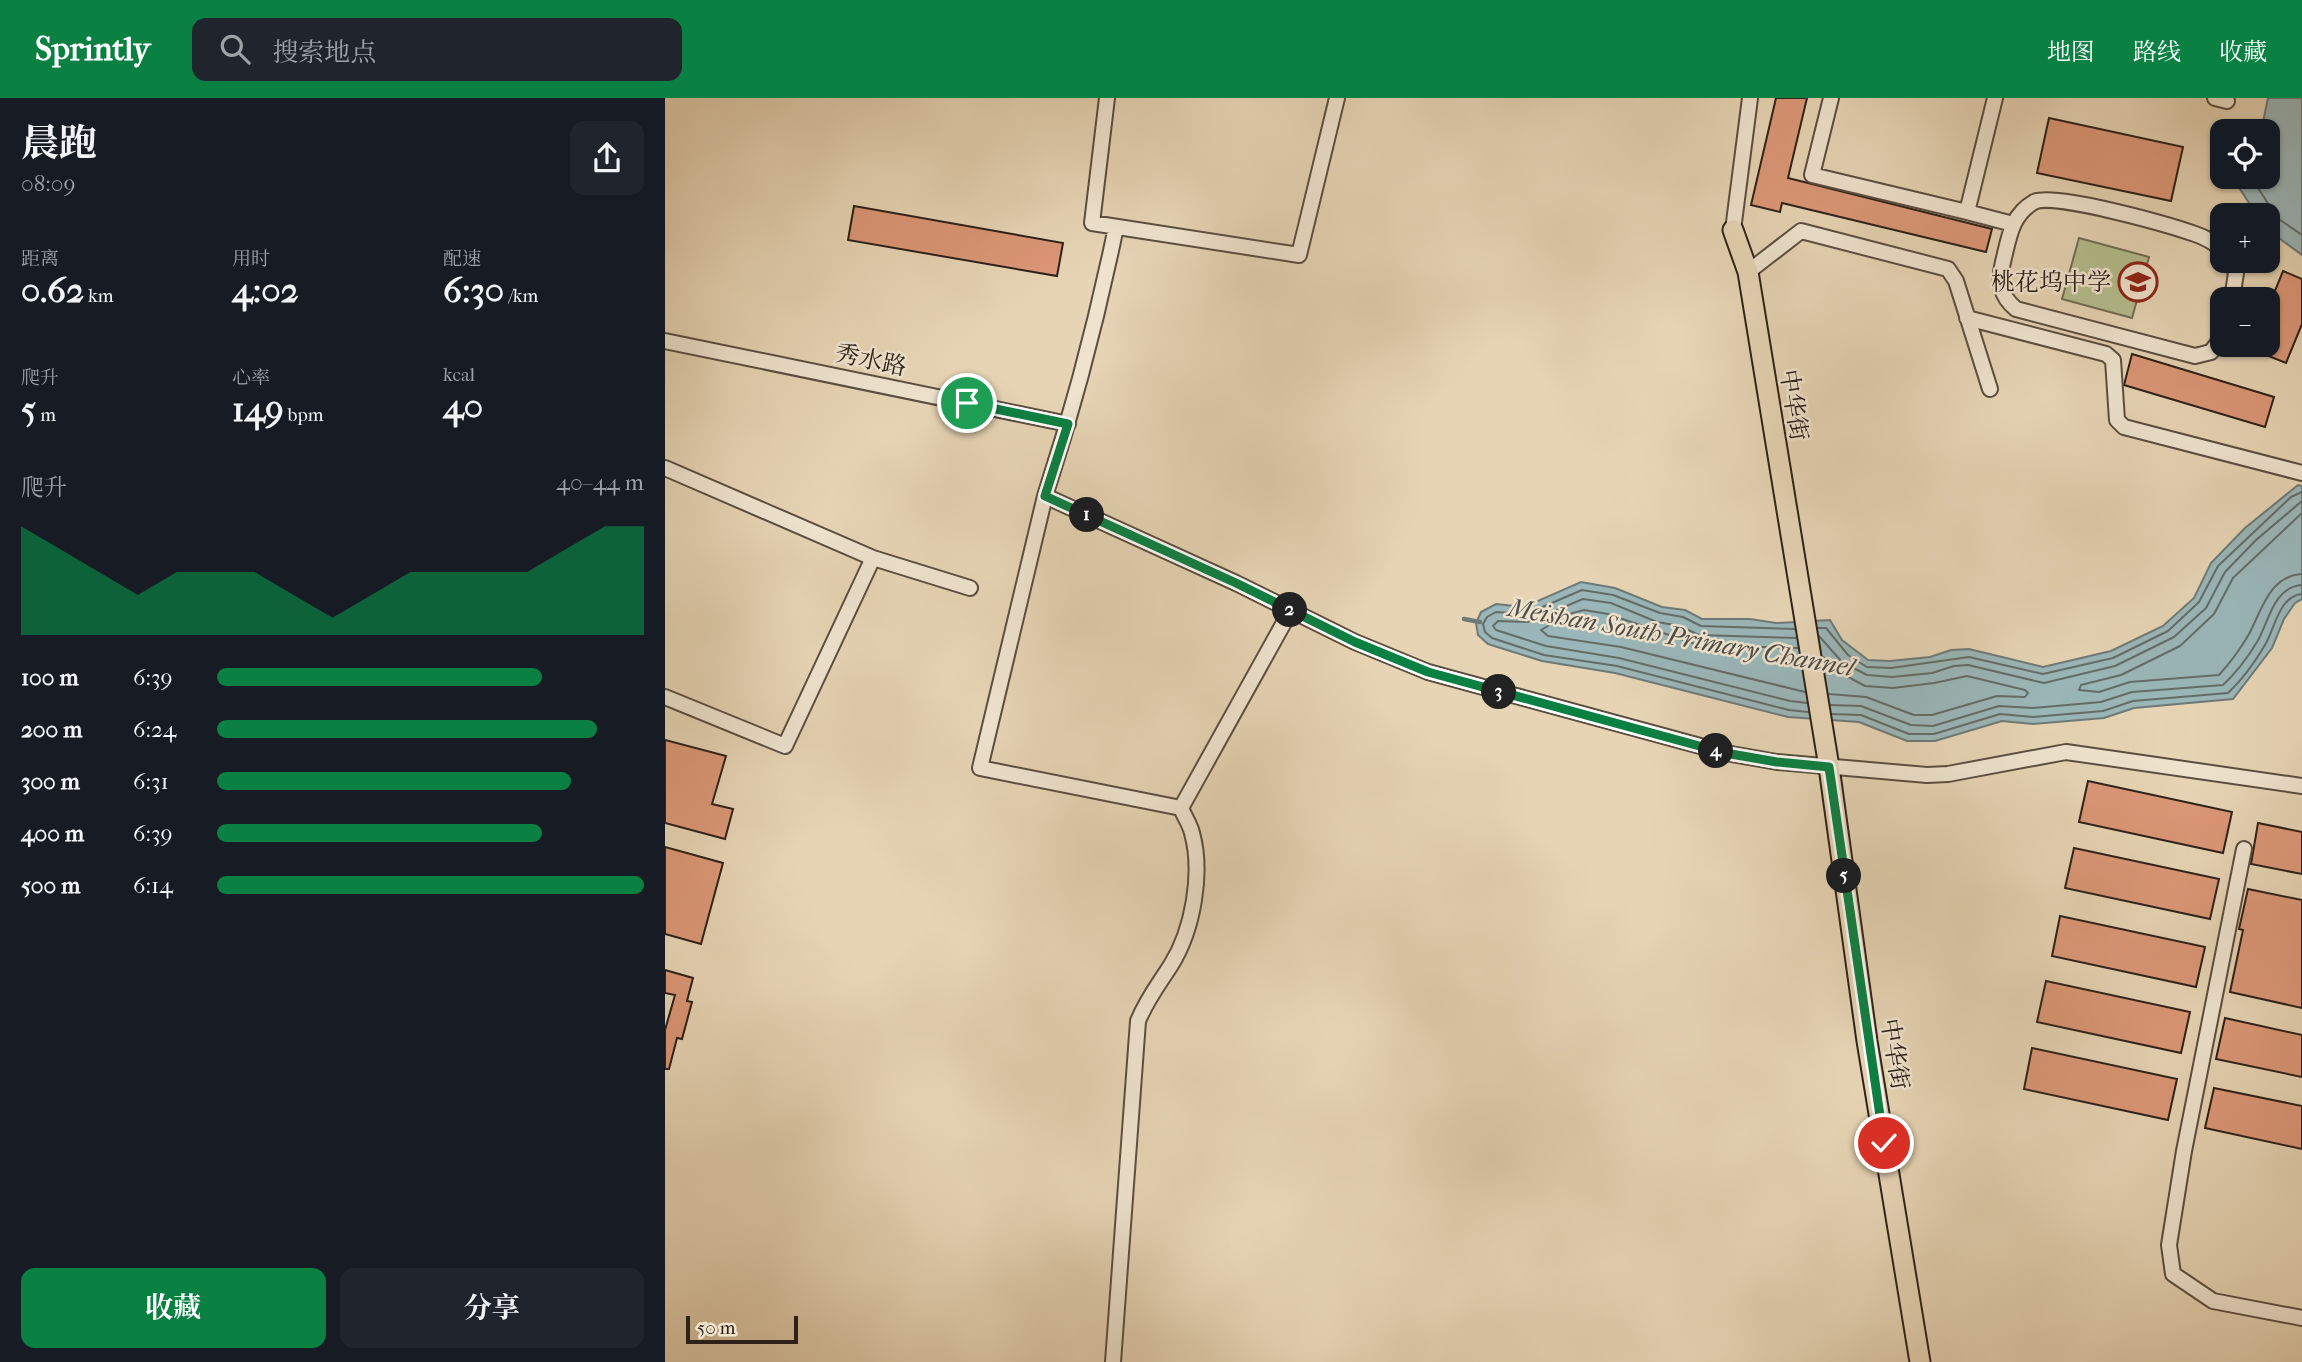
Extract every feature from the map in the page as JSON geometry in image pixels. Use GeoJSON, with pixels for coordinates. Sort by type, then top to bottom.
{"type":"FeatureCollection","features":[{"type":"Feature","properties":{"kind":"main road","name":"中华街"},"geometry":{"type":"LineString","coordinates":[[1733,230],[1748,272],[1828,760],[1867,1041],[1920,1362]]}},
{"type":"Feature","properties":{"kind":"street"},"geometry":{"type":"LineString","coordinates":[[1107,98],[1092,223],[1299,254],[1337,98]]}},
{"type":"Feature","properties":{"kind":"street"},"geometry":{"type":"LineString","coordinates":[[1733,230],[1750,98]]}},
{"type":"Feature","properties":{"kind":"street"},"geometry":{"type":"LineString","coordinates":[[1831,98],[1812,175],[2013,224]]}},
{"type":"Feature","properties":{"kind":"street"},"geometry":{"type":"LineString","coordinates":[[1967,212],[1994,98]]}},
{"type":"Feature","properties":{"kind":"street"},"geometry":{"type":"LineString","coordinates":[[2210,242],[2197,234],[2063,199],[2036,201],[2019,212],[2013,224],[1998,279],[2006,301],[2016,309],[2195,356],[2210,352]]}},
{"type":"Feature","properties":{"kind":"street"},"geometry":{"type":"LineString","coordinates":[[1116,227],[1096,323],[1045,496],[980,768],[1181,808]]}},
{"type":"Feature","properties":{"kind":"street"},"geometry":{"type":"LineString","coordinates":[[1748,272],[1801,231],[1948,269],[1955,281],[1990,389]]}},
{"type":"Feature","properties":{"kind":"street"},"geometry":{"type":"LineString","coordinates":[[1967,318],[2106,354],[2113,360],[2117,421],[2124,427],[2302,473]]}},
{"type":"Feature","properties":{"kind":"street","name":"秀水路"},"geometry":{"type":"LineString","coordinates":[[665,341],[1068,424]]}},
{"type":"Feature","properties":{"kind":"street"},"geometry":{"type":"LineString","coordinates":[[667,474],[873,558],[969,588]]}},
{"type":"Feature","properties":{"kind":"street"},"geometry":{"type":"LineString","coordinates":[[1045,496],[1355,642],[1428,672],[1725,753],[1777,762],[1828,760],[1948,774],[2066,752],[2302,786]]}},
{"type":"Feature","properties":{"kind":"street"},"geometry":{"type":"LineString","coordinates":[[665,697],[785,746],[873,558]]}},
{"type":"Feature","properties":{"kind":"street"},"geometry":{"type":"LineString","coordinates":[[1181,808],[1291,610]]}},
{"type":"Feature","properties":{"kind":"street"},"geometry":{"type":"LineString","coordinates":[[1113,1362],[1138,1021],[1149,994],[1172,964],[1185,936],[1196,877],[1192,832],[1181,808]]}},
{"type":"Feature","properties":{"kind":"street"},"geometry":{"type":"LineString","coordinates":[[2244,849],[2184,1151],[2169,1245],[2173,1274],[2213,1301],[2302,1318]]}},
{"type":"Feature","properties":{"kind":"green space"},"geometry":{"type":"Polygon","coordinates":[[[2079,238],[2149,257],[2132,318],[2062,299],[2079,238]]]}},
{"type":"Feature","properties":{"kind":"water"},"geometry":{"type":"Polygon","coordinates":[[[2268,98],[2302,98],[2302,255],[2280,239],[2280,203],[2249,203],[2240,189],[2280,189],[2280,119],[2264,119],[2268,98]]]}},
{"type":"Feature","properties":{"kind":"water"},"geometry":{"type":"Polygon","coordinates":[[[2298,485],[2302,486],[2302,599],[2295,603],[2284,619],[2272,648],[2233,699],[2134,708],[2104,718],[2033,724],[2002,721],[1935,741],[1907,741],[1859,722],[1788,717],[1615,673],[1542,661],[1488,644],[1478,635],[1476,623],[1481,612],[1496,604],[1524,607],[1581,582],[1615,588],[1662,607],[1685,610],[1702,619],[1750,619],[1776,623],[1830,620],[1842,640],[1868,660],[1930,657],[1951,650],[1969,649],[2043,667],[2111,651],[2163,626],[2194,598],[2211,563],[2245,528],[2298,485]]]}},
{"type":"Feature","properties":{"kind":"building"},"geometry":{"type":"Polygon","coordinates":[[[1776,98],[1807,98],[1788,178],[1992,229],[1986,252],[1782,203],[1780,212],[1751,205],[1776,98]]]}},
{"type":"Feature","properties":{"kind":"building"},"geometry":{"type":"Polygon","coordinates":[[[2049,118],[2183,147],[2171,201],[2037,173],[2049,118]]]}},
{"type":"Feature","properties":{"kind":"building"},"geometry":{"type":"Polygon","coordinates":[[[854,206],[1063,243],[1057,276],[848,240],[854,206]]]}},
{"type":"Feature","properties":{"kind":"building"},"geometry":{"type":"Polygon","coordinates":[[[2283,271],[2302,279],[2302,324],[2286,363],[2271,357],[2280,357],[2280,287],[2277,287],[2283,271]]]}},
{"type":"Feature","properties":{"kind":"building"},"geometry":{"type":"Polygon","coordinates":[[[2132,354],[2274,397],[2265,427],[2124,385],[2132,354]]]}},
{"type":"Feature","properties":{"kind":"building"},"geometry":{"type":"Polygon","coordinates":[[[665,740],[726,756],[712,804],[733,809],[725,839],[665,823],[665,740]]]}},
{"type":"Feature","properties":{"kind":"building"},"geometry":{"type":"Polygon","coordinates":[[[2088,781],[2232,812],[2223,853],[2079,822],[2088,781]]]}},
{"type":"Feature","properties":{"kind":"building"},"geometry":{"type":"Polygon","coordinates":[[[2258,823],[2302,832],[2302,874],[2251,864],[2258,823]]]}},
{"type":"Feature","properties":{"kind":"building"},"geometry":{"type":"Polygon","coordinates":[[[665,847],[723,863],[701,944],[665,934],[665,847]]]}},
{"type":"Feature","properties":{"kind":"building"},"geometry":{"type":"Polygon","coordinates":[[[2074,848],[2219,879],[2210,919],[2065,888],[2074,848]]]}},
{"type":"Feature","properties":{"kind":"building"},"geometry":{"type":"Polygon","coordinates":[[[2248,889],[2302,900],[2302,1008],[2230,992],[2243,930],[2239,929],[2248,889]]]}},
{"type":"Feature","properties":{"kind":"building"},"geometry":{"type":"Polygon","coordinates":[[[2060,916],[2205,947],[2196,987],[2052,956],[2060,916]]]}},
{"type":"Feature","properties":{"kind":"building"},"geometry":{"type":"Polygon","coordinates":[[[665,970],[693,978],[687,1001],[692,1002],[682,1039],[677,1038],[669,1069],[665,1069],[665,1030],[675,995],[665,993],[665,970]]]}},
{"type":"Feature","properties":{"kind":"building"},"geometry":{"type":"Polygon","coordinates":[[[2046,981],[2190,1012],[2181,1053],[2037,1022],[2046,981]]]}},
{"type":"Feature","properties":{"kind":"building"},"geometry":{"type":"Polygon","coordinates":[[[2225,1018],[2302,1035],[2302,1077],[2216,1059],[2225,1018]]]}},
{"type":"Feature","properties":{"kind":"building"},"geometry":{"type":"Polygon","coordinates":[[[2032,1048],[2177,1079],[2168,1120],[2024,1089],[2032,1048]]]}},
{"type":"Feature","properties":{"kind":"building"},"geometry":{"type":"Polygon","coordinates":[[[2214,1088],[2302,1106],[2302,1149],[2205,1128],[2214,1088]]]}},
{"type":"Feature","properties":{"kind":"waterway","name":"Meishan South Primary Channel"},"geometry":{"type":"LineString","coordinates":[[1464,619],[1480,622]]}},
{"type":"Feature","properties":{"kind":"place","name":"桃花坞中学"},"geometry":{"type":"Point","coordinates":[2138,282]}},
{"type":"Feature","properties":{"kind":"route"},"geometry":{"type":"LineString","coordinates":[[967,403],[1068,424],[1045,496],[1236,583],[1355,642],[1428,672],[1725,753],[1829,767],[1884,1143]]}}]}
